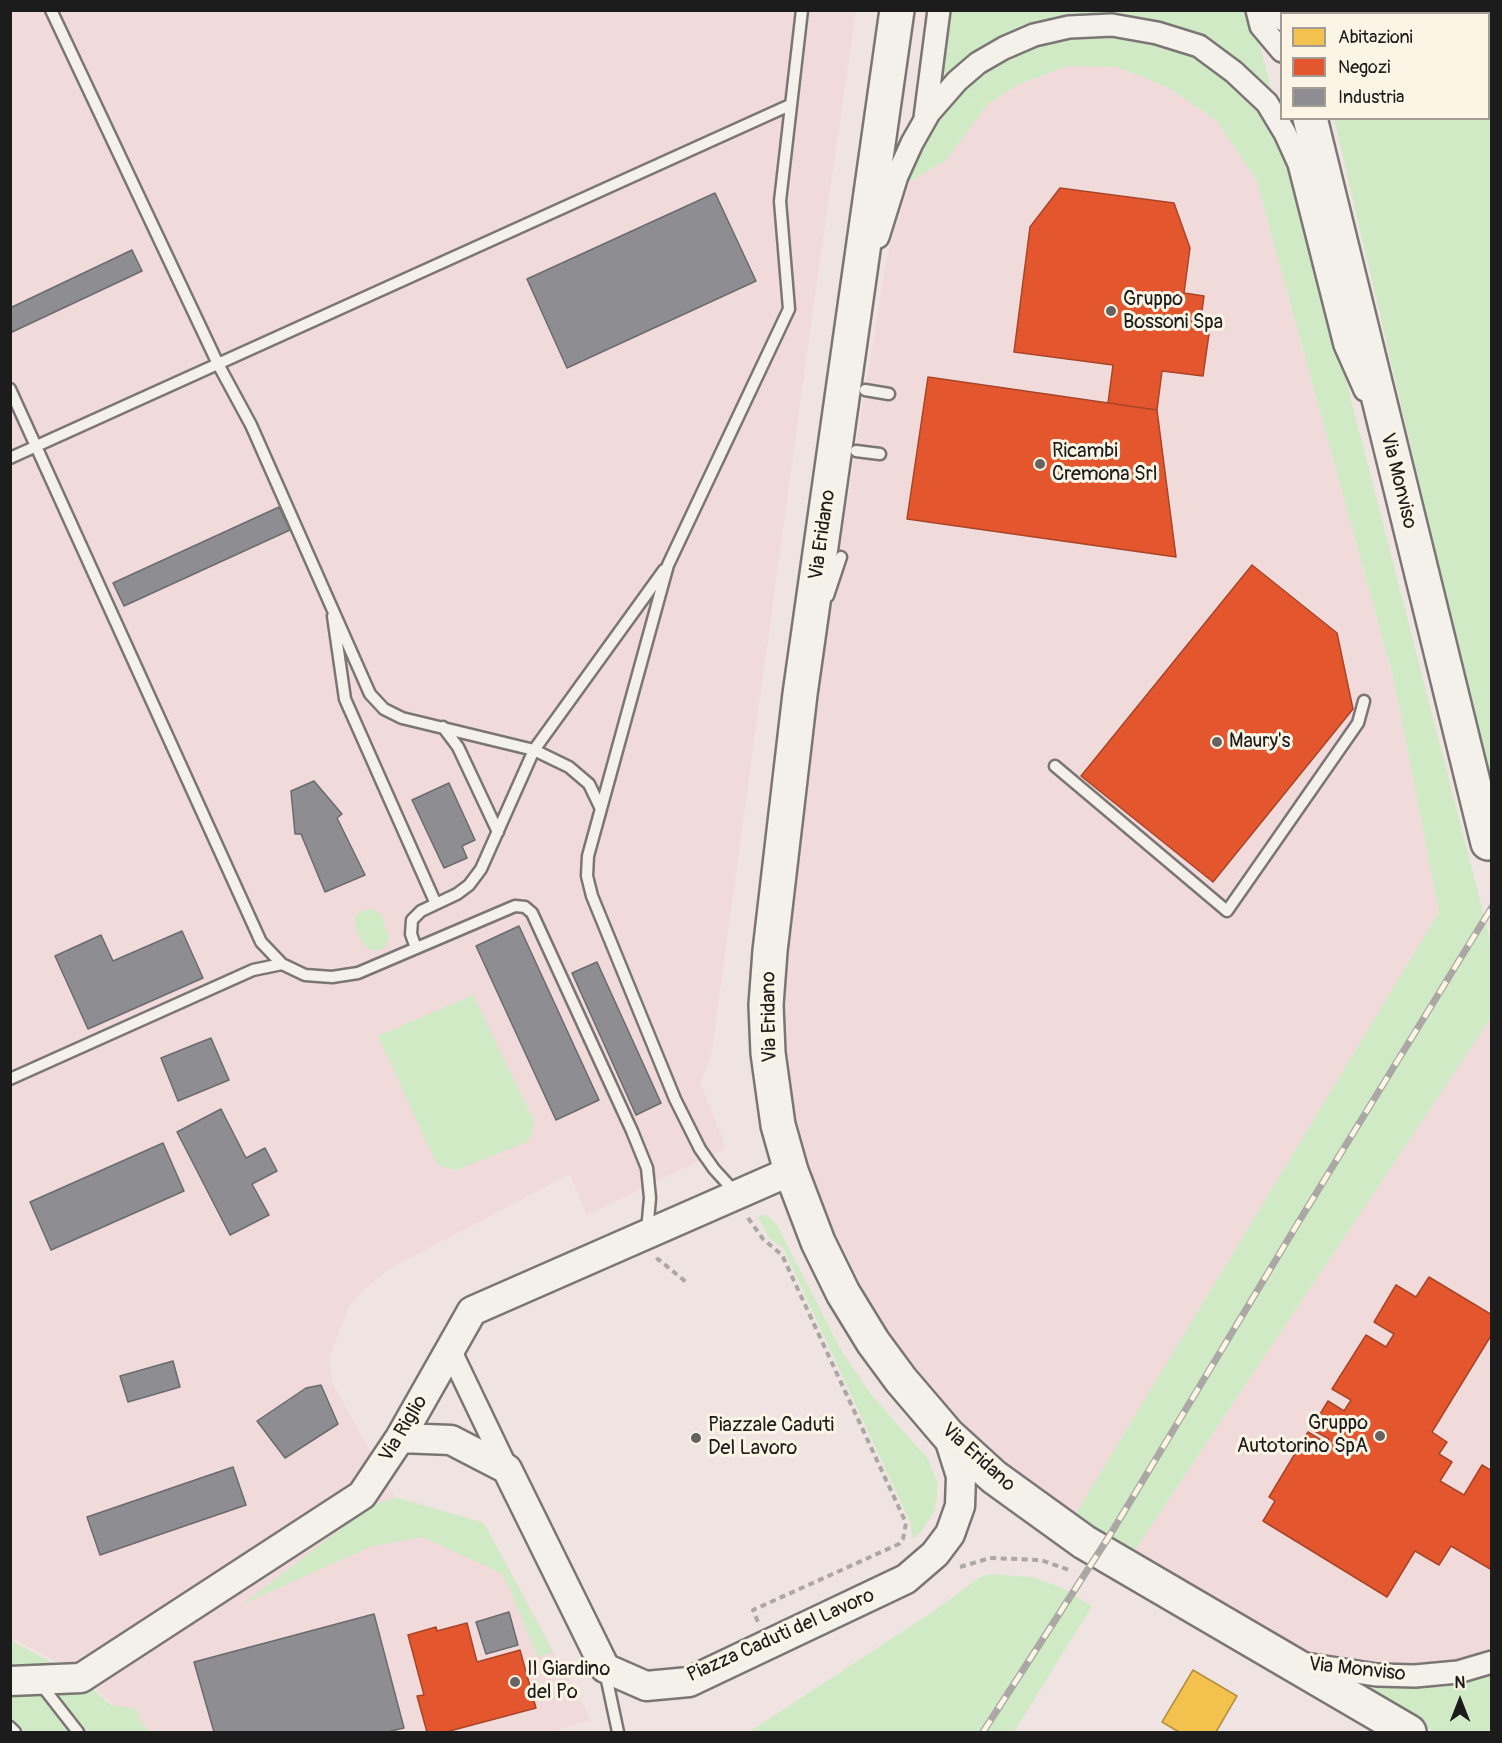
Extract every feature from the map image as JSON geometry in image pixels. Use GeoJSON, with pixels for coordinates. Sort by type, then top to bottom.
{"type":"FeatureCollection","features":[{"type":"Feature","properties":{"kind":"main road","name":"Via Eridano"},"geometry":{"type":"LineString","coordinates":[[897,10],[810,626],[775,902],[766,1005],[768,1053],[778,1125],[791,1171],[818,1242],[843,1293],[873,1342],[948,1435],[994,1477],[1084,1542],[1409,1732]]}},
{"type":"Feature","properties":{"kind":"main road","name":"Via Monviso"},"geometry":{"type":"LineString","coordinates":[[1310,120],[1488,843]]}},
{"type":"Feature","properties":{"kind":"street"},"geometry":{"type":"LineString","coordinates":[[924,122],[939,10]]}},
{"type":"Feature","properties":{"kind":"street"},"geometry":{"type":"LineString","coordinates":[[1257,10],[1261,26],[1280,50]]}},
{"type":"Feature","properties":{"kind":"street"},"geometry":{"type":"LineString","coordinates":[[854,315],[897,176],[929,112],[957,81],[978,63],[1034,35],[1069,27],[1112,25],[1157,33],[1199,46],[1234,72],[1267,103],[1285,133],[1299,164],[1345,345],[1390,448]]}},
{"type":"Feature","properties":{"kind":"street","name":"Via Riglio"},"geometry":{"type":"LineString","coordinates":[[24,1680],[81,1678],[362,1496],[400,1438],[472,1311],[791,1171]]}},
{"type":"Feature","properties":{"kind":"street"},"geometry":{"type":"LineString","coordinates":[[450,1350],[605,1668]]}},
{"type":"Feature","properties":{"kind":"street","name":"Piazza Caduti del Lavoro"},"geometry":{"type":"LineString","coordinates":[[605,1668],[646,1686],[689,1682],[906,1579],[935,1554],[950,1534],[960,1506],[961,1476],[948,1435]]}},
{"type":"Feature","properties":{"kind":"street"},"geometry":{"type":"LineString","coordinates":[[400,1438],[452,1440],[507,1469]]}},
{"type":"Feature","properties":{"kind":"street","name":"Via Monviso"},"geometry":{"type":"LineString","coordinates":[[1292,1662],[1377,1675],[1416,1676],[1458,1672],[1491,1662]]}},
{"type":"Feature","properties":{"kind":"lane"},"geometry":{"type":"LineString","coordinates":[[51,10],[218,364],[251,425],[331,601],[370,694],[384,709],[402,718],[534,750],[569,767],[589,784],[601,809]]}},
{"type":"Feature","properties":{"kind":"lane"},"geometry":{"type":"LineString","coordinates":[[738,1195],[714,1169],[700,1149],[675,1099],[592,896],[588,876],[588,856],[668,565],[789,309],[780,201],[802,10]]}},
{"type":"Feature","properties":{"kind":"lane"},"geometry":{"type":"LineString","coordinates":[[10,458],[790,105]]}},
{"type":"Feature","properties":{"kind":"lane"},"geometry":{"type":"LineString","coordinates":[[10,389],[261,942],[282,964],[305,975],[332,977],[358,973],[514,906],[525,907],[532,913],[647,1168],[650,1198],[647,1234]]}},
{"type":"Feature","properties":{"kind":"lane"},"geometry":{"type":"LineString","coordinates":[[865,390],[889,393]]}},
{"type":"Feature","properties":{"kind":"lane"},"geometry":{"type":"LineString","coordinates":[[856,451],[880,454]]}},
{"type":"Feature","properties":{"kind":"lane"},"geometry":{"type":"LineString","coordinates":[[810,626],[824,611],[842,557]]}},
{"type":"Feature","properties":{"kind":"lane"},"geometry":{"type":"LineString","coordinates":[[416,948],[411,934],[412,920],[421,910],[469,885],[481,869],[534,750],[668,565]]}},
{"type":"Feature","properties":{"kind":"lane"},"geometry":{"type":"LineString","coordinates":[[331,601],[345,699],[436,904]]}},
{"type":"Feature","properties":{"kind":"lane"},"geometry":{"type":"LineString","coordinates":[[1055,766],[1227,910],[1358,723],[1364,701]]}},
{"type":"Feature","properties":{"kind":"lane"},"geometry":{"type":"LineString","coordinates":[[442,728],[458,747],[498,832]]}},
{"type":"Feature","properties":{"kind":"lane"},"geometry":{"type":"LineString","coordinates":[[10,1079],[253,970],[282,964]]}},
{"type":"Feature","properties":{"kind":"lane"},"geometry":{"type":"LineString","coordinates":[[605,1668],[618,1732]]}},
{"type":"Feature","properties":{"kind":"lane"},"geometry":{"type":"LineString","coordinates":[[24,1680],[78,1732]]}},
{"type":"Feature","properties":{"kind":"lane"},"geometry":{"type":"LineString","coordinates":[[10,1727],[15,1732]]}},
{"type":"Feature","properties":{"kind":"path"},"geometry":{"type":"LineString","coordinates":[[738,1195],[749,1220],[763,1239],[782,1256],[906,1523],[903,1539],[899,1544],[753,1610],[768,1644]]}},
{"type":"Feature","properties":{"kind":"path"},"geometry":{"type":"LineString","coordinates":[[952,1569],[990,1558],[1041,1560],[1077,1573]]}},
{"type":"Feature","properties":{"kind":"shaded area"},"geometry":{"type":"Polygon","coordinates":[[[10,11],[856,11],[711,1057],[700,1082],[726,1148],[587,1215],[570,1174],[389,1269],[360,1293],[349,1307],[329,1358],[332,1382],[395,1497],[484,1523],[591,1720],[553,1732],[143,1732],[81,1675],[11,1637],[10,11]]]}},
{"type":"Feature","properties":{"kind":"shaded area"},"geometry":{"type":"Polygon","coordinates":[[[1067,66],[1117,66],[1167,87],[1216,120],[1256,179],[1393,677],[1439,912],[1073,1518],[1019,1482],[950,1408],[893,1338],[862,1286],[832,1226],[812,1173],[797,1118],[776,1008],[827,629],[886,261],[907,183],[946,160],[988,104],[1018,85],[1067,66]]]}},
{"type":"Feature","properties":{"kind":"shaded area"},"geometry":{"type":"Polygon","coordinates":[[[1491,1018],[1491,1657],[1386,1680],[1239,1639],[1121,1571],[1491,1018]]]}},
{"type":"Feature","properties":{"kind":"green space"},"geometry":{"type":"Polygon","coordinates":[[[938,11],[1251,11],[1491,943],[1491,1018],[1121,1571],[1073,1518],[1439,912],[1393,677],[1256,179],[1216,120],[1167,87],[1117,67],[1067,66],[1018,85],[988,104],[946,160],[907,183],[938,11]]]}},
{"type":"Feature","properties":{"kind":"green space"},"geometry":{"type":"Polygon","coordinates":[[[1491,11],[1491,788],[1334,120],[1490,120],[1490,12],[1309,12],[1491,11]]]}},
{"type":"Feature","properties":{"kind":"green space"},"geometry":{"type":"Polygon","coordinates":[[[373,909],[382,916],[389,938],[385,947],[377,951],[369,949],[361,940],[355,927],[355,917],[362,911],[373,909]]]}},
{"type":"Feature","properties":{"kind":"green space"},"geometry":{"type":"Polygon","coordinates":[[[473,995],[534,1121],[532,1134],[527,1142],[456,1170],[436,1163],[378,1036],[473,995]]]}},
{"type":"Feature","properties":{"kind":"green space"},"geometry":{"type":"Polygon","coordinates":[[[766,1215],[777,1225],[841,1350],[870,1393],[928,1459],[937,1482],[935,1510],[921,1532],[912,1539],[911,1524],[786,1254],[783,1248],[769,1238],[758,1216],[766,1215]]]}},
{"type":"Feature","properties":{"kind":"green space"},"geometry":{"type":"Polygon","coordinates":[[[395,1497],[484,1523],[553,1652],[538,1657],[503,1574],[423,1537],[370,1547],[243,1604],[369,1507],[395,1497]]]}},
{"type":"Feature","properties":{"kind":"green space"},"geometry":{"type":"Polygon","coordinates":[[[991,1574],[1031,1577],[1063,1588],[1092,1606],[1014,1732],[749,1732],[937,1609],[980,1577],[991,1574]]]}},
{"type":"Feature","properties":{"kind":"green space"},"geometry":{"type":"Polygon","coordinates":[[[10,1640],[81,1678],[111,1705],[137,1709],[141,1723],[150,1732],[11,1732],[10,1640]]]}},
{"type":"Feature","properties":{"kind":"green space"},"geometry":{"type":"Polygon","coordinates":[[[1491,1675],[1491,1732],[1434,1732],[1359,1686],[1444,1687],[1491,1675]]]}},
{"type":"Feature","properties":{"kind":"building: Abitazioni"},"geometry":{"type":"Polygon","coordinates":[[[1193,1670],[1237,1696],[1216,1732],[1179,1732],[1162,1722],[1193,1670]]]}},
{"type":"Feature","properties":{"kind":"building: Negozi","name":"Gruppo Bossoni Spa"},"geometry":{"type":"Polygon","coordinates":[[[1060,188],[1174,203],[1190,248],[1184,293],[1204,296],[1200,326],[1210,327],[1203,376],[1162,371],[1157,410],[1108,403],[1113,365],[1014,352],[1030,227],[1060,188]]]}},
{"type":"Feature","properties":{"kind":"building: Negozi","name":"Ricambi Cremona Srl"},"geometry":{"type":"Polygon","coordinates":[[[928,377],[1157,410],[1176,557],[907,519],[928,377]]]}},
{"type":"Feature","properties":{"kind":"building: Negozi","name":"Maury's"},"geometry":{"type":"Polygon","coordinates":[[[1252,565],[1337,633],[1353,709],[1213,882],[1081,776],[1252,565]]]}},
{"type":"Feature","properties":{"kind":"building: Negozi","name":"Gruppo Autotorino SpA"},"geometry":{"type":"Polygon","coordinates":[[[1429,1277],[1492,1315],[1492,1334],[1432,1432],[1447,1442],[1439,1454],[1452,1462],[1440,1481],[1464,1495],[1482,1465],[1492,1471],[1492,1570],[1451,1546],[1439,1565],[1415,1551],[1387,1597],[1263,1521],[1275,1501],[1269,1497],[1308,1432],[1326,1443],[1329,1439],[1311,1429],[1328,1401],[1344,1411],[1351,1400],[1332,1389],[1366,1335],[1386,1347],[1394,1334],[1374,1322],[1396,1285],[1416,1297],[1429,1277]]]}},
{"type":"Feature","properties":{"kind":"building: Negozi"},"geometry":{"type":"Polygon","coordinates":[[[467,1623],[477,1662],[520,1650],[536,1708],[446,1732],[427,1732],[417,1696],[424,1695],[408,1635],[436,1627],[437,1631],[467,1623]]]}},
{"type":"Feature","properties":{"kind":"building: Industria"},"geometry":{"type":"Polygon","coordinates":[[[715,193],[756,281],[567,368],[527,279],[715,193]]]}},
{"type":"Feature","properties":{"kind":"building: Industria"},"geometry":{"type":"Polygon","coordinates":[[[132,250],[142,271],[10,333],[10,308],[132,250]]]}},
{"type":"Feature","properties":{"kind":"building: Industria"},"geometry":{"type":"Polygon","coordinates":[[[279,507],[290,530],[124,606],[113,583],[279,507]]]}},
{"type":"Feature","properties":{"kind":"building: Industria"},"geometry":{"type":"Polygon","coordinates":[[[314,781],[342,814],[337,818],[365,875],[325,892],[301,834],[295,834],[291,791],[314,781]]]}},
{"type":"Feature","properties":{"kind":"building: Industria"},"geometry":{"type":"Polygon","coordinates":[[[449,783],[475,840],[462,846],[467,858],[444,868],[412,800],[449,783]]]}},
{"type":"Feature","properties":{"kind":"building: Industria"},"geometry":{"type":"Polygon","coordinates":[[[519,926],[599,1100],[556,1120],[476,946],[519,926]]]}},
{"type":"Feature","properties":{"kind":"building: Industria"},"geometry":{"type":"Polygon","coordinates":[[[182,931],[203,978],[88,1029],[55,956],[101,935],[113,961],[182,931]]]}},
{"type":"Feature","properties":{"kind":"building: Industria"},"geometry":{"type":"Polygon","coordinates":[[[597,962],[661,1103],[636,1115],[572,973],[597,962]]]}},
{"type":"Feature","properties":{"kind":"building: Industria"},"geometry":{"type":"Polygon","coordinates":[[[211,1038],[229,1080],[178,1101],[161,1058],[211,1038]]]}},
{"type":"Feature","properties":{"kind":"building: Industria"},"geometry":{"type":"Polygon","coordinates":[[[221,1109],[246,1158],[265,1148],[277,1171],[252,1184],[269,1215],[230,1235],[177,1132],[221,1109]]]}},
{"type":"Feature","properties":{"kind":"building: Industria"},"geometry":{"type":"Polygon","coordinates":[[[163,1143],[184,1191],[51,1250],[30,1202],[163,1143]]]}},
{"type":"Feature","properties":{"kind":"building: Industria"},"geometry":{"type":"Polygon","coordinates":[[[173,1361],[180,1387],[128,1402],[120,1376],[173,1361]]]}},
{"type":"Feature","properties":{"kind":"building: Industria"},"geometry":{"type":"Polygon","coordinates":[[[321,1385],[338,1424],[285,1458],[257,1421],[306,1388],[321,1385]]]}},
{"type":"Feature","properties":{"kind":"building: Industria"},"geometry":{"type":"Polygon","coordinates":[[[233,1467],[246,1505],[100,1555],[87,1517],[233,1467]]]}},
{"type":"Feature","properties":{"kind":"building: Industria"},"geometry":{"type":"Polygon","coordinates":[[[509,1612],[518,1645],[486,1654],[476,1622],[509,1612]]]}},
{"type":"Feature","properties":{"kind":"building: Industria"},"geometry":{"type":"Polygon","coordinates":[[[374,1614],[404,1728],[387,1732],[214,1732],[194,1662],[374,1614]]]}},
{"type":"Feature","properties":{"kind":"railway"},"geometry":{"type":"LineString","coordinates":[[983,1732],[1110,1535],[1492,907]]}},
{"type":"Feature","properties":{"kind":"place","name":"Gruppo Bossoni Spa"},"geometry":{"type":"Point","coordinates":[1111,311]}},
{"type":"Feature","properties":{"kind":"place","name":"Ricambi Cremona Srl"},"geometry":{"type":"Point","coordinates":[1040,464]}},
{"type":"Feature","properties":{"kind":"place","name":"Maury's"},"geometry":{"type":"Point","coordinates":[1217,742]}},
{"type":"Feature","properties":{"kind":"place","name":"Gruppo Autotorino SpA"},"geometry":{"type":"Point","coordinates":[1380,1436]}},
{"type":"Feature","properties":{"kind":"place","name":"Piazzale Caduti Del Lavoro"},"geometry":{"type":"Point","coordinates":[696,1438]}},
{"type":"Feature","properties":{"kind":"place","name":"Il Giardino del Po"},"geometry":{"type":"Point","coordinates":[515,1682]}}]}
